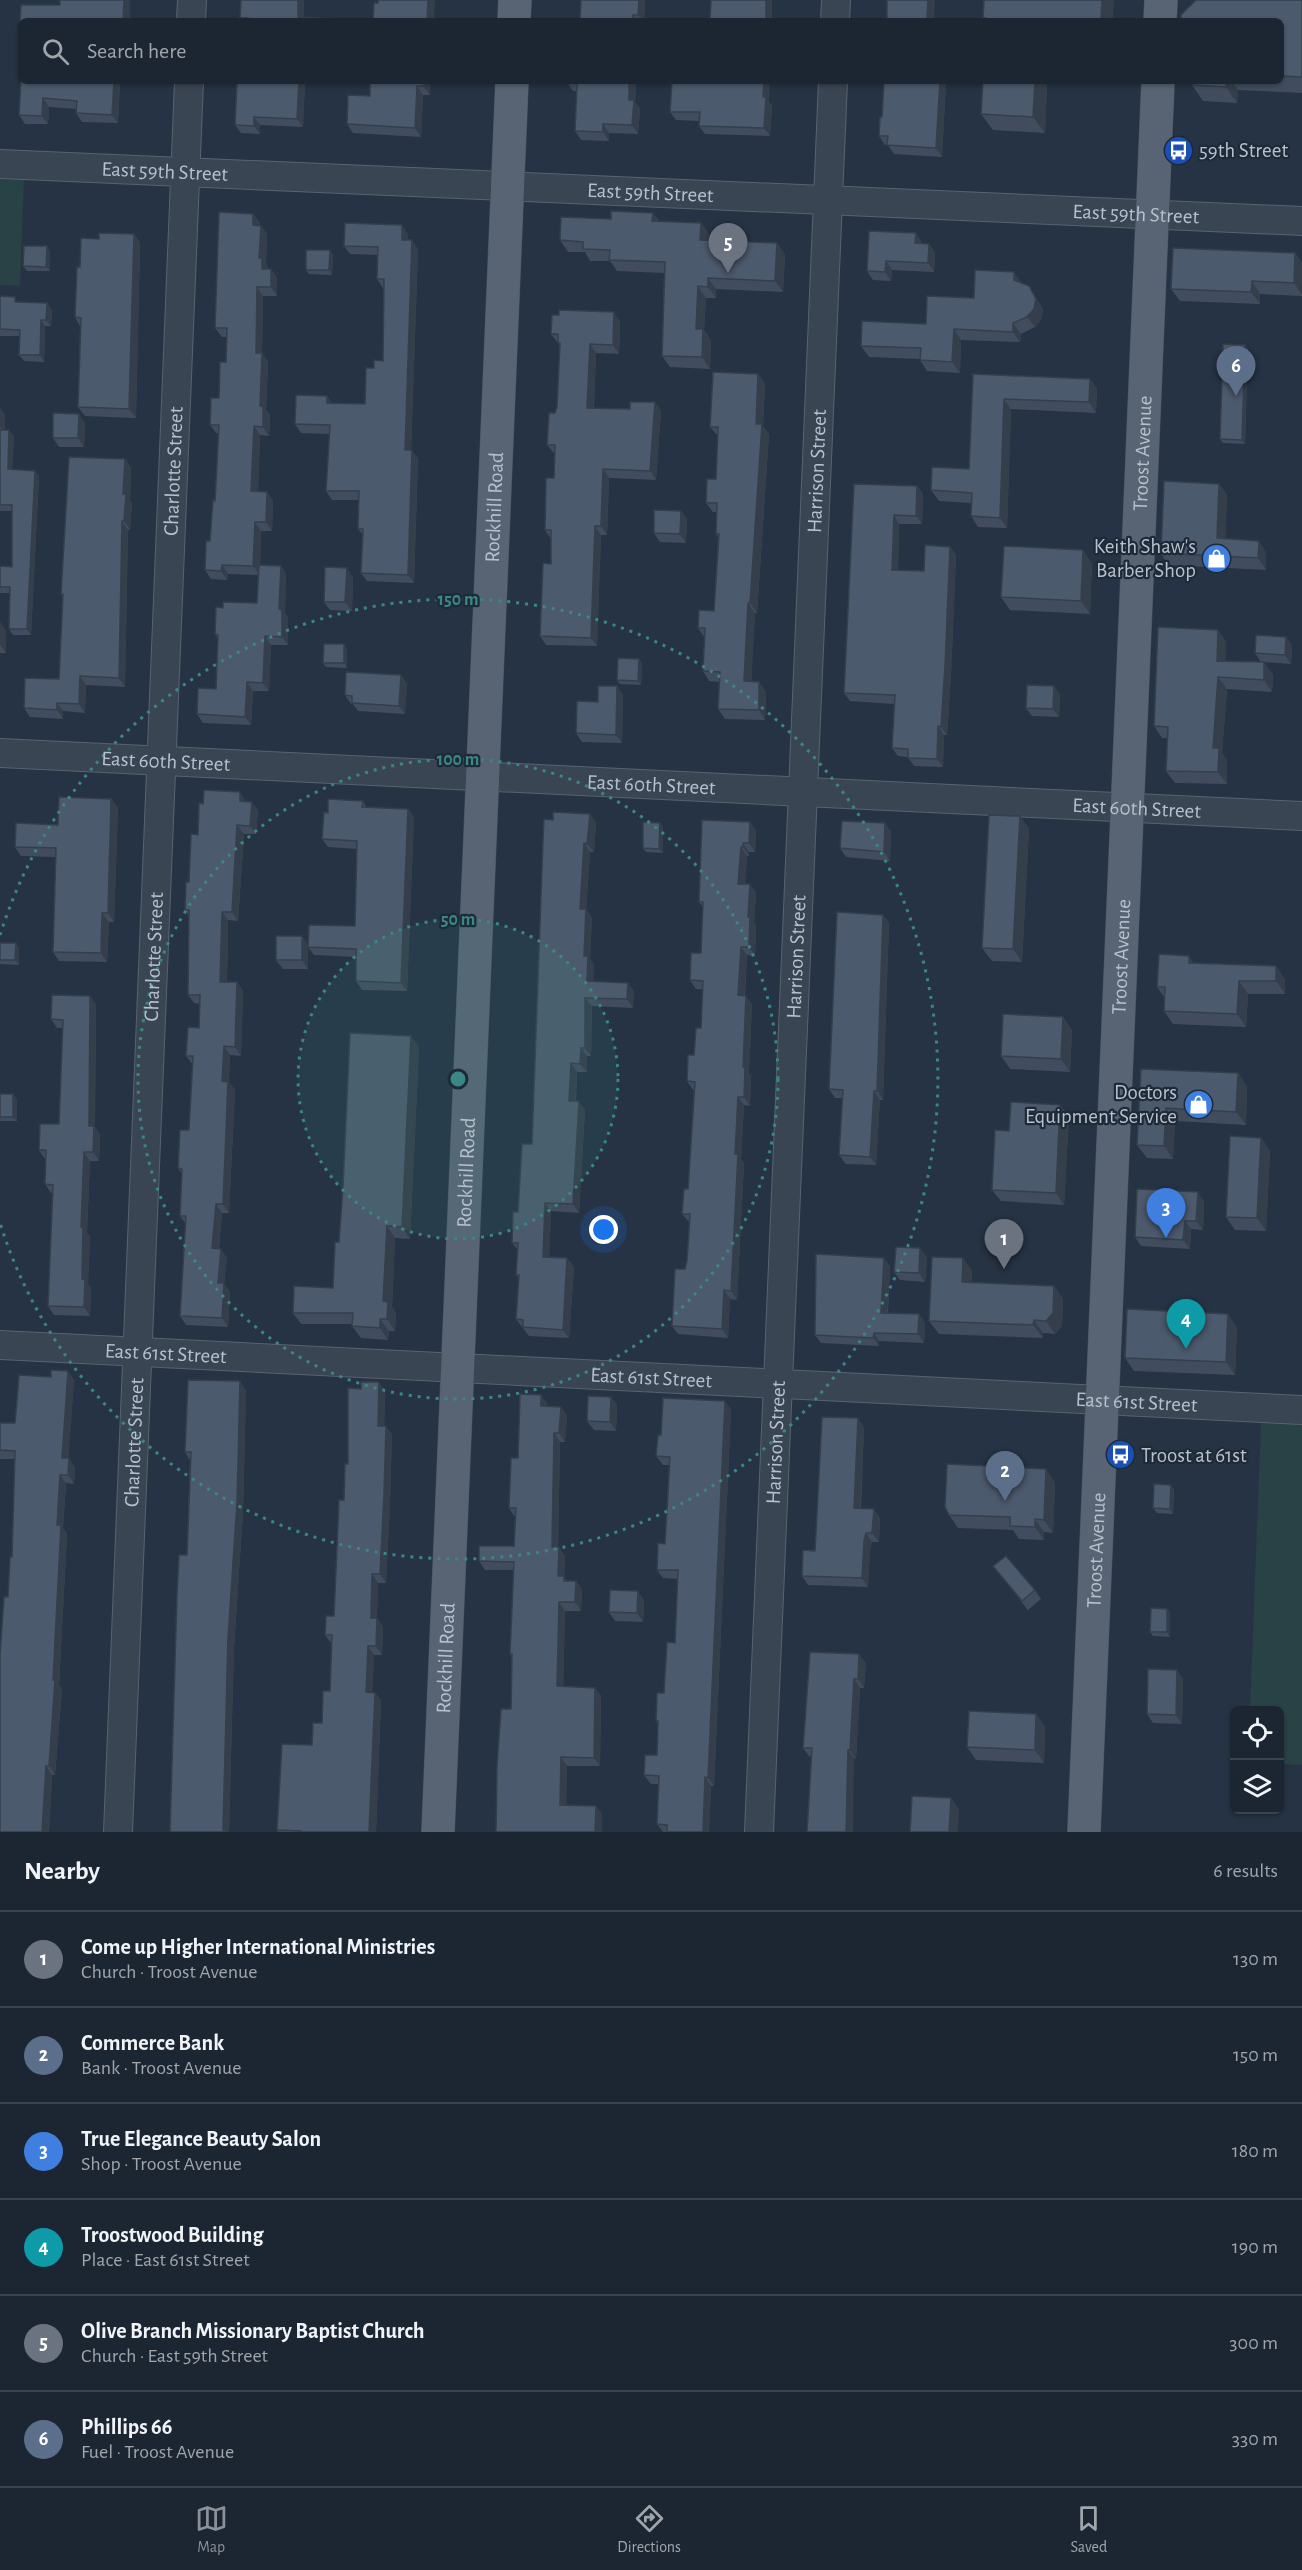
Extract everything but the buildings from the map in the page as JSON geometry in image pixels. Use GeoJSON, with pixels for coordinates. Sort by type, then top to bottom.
{"type":"FeatureCollection","features":[{"type":"Feature","properties":{"kind":"main road"},"geometry":{"type":"LineString","coordinates":[[514,18],[515,0]]}},
{"type":"Feature","properties":{"kind":"main road"},"geometry":{"type":"LineString","coordinates":[[1161,0],[1161,18]]}},
{"type":"Feature","properties":{"kind":"main road","name":"Rockhill Road"},"geometry":{"type":"LineString","coordinates":[[438,1832],[512,84]]}},
{"type":"Feature","properties":{"kind":"main road","name":"Troost Avenue"},"geometry":{"type":"LineString","coordinates":[[1084,1832],[1125,807],[1158,84]]}},
{"type":"Feature","properties":{"kind":"street"},"geometry":{"type":"LineString","coordinates":[[191,18],[192,0]]}},
{"type":"Feature","properties":{"kind":"street"},"geometry":{"type":"LineString","coordinates":[[835,18],[836,0]]}},
{"type":"Feature","properties":{"kind":"street","name":"Charlotte Street"},"geometry":{"type":"LineString","coordinates":[[118,1832],[189,84]]}},
{"type":"Feature","properties":{"kind":"street","name":"Harrison Street"},"geometry":{"type":"LineString","coordinates":[[759,1832],[833,84]]}},
{"type":"Feature","properties":{"kind":"street","name":"East 59th Street"},"geometry":{"type":"LineString","coordinates":[[0,164],[1302,221]]}},
{"type":"Feature","properties":{"kind":"street","name":"East 60th Street"},"geometry":{"type":"LineString","coordinates":[[0,753],[1302,816]]}},
{"type":"Feature","properties":{"kind":"street","name":"East 61st Street"},"geometry":{"type":"LineString","coordinates":[[0,1345],[1302,1410]]}},
{"type":"Feature","properties":{"kind":"green space"},"geometry":{"type":"Polygon","coordinates":[[[0,179],[24,180],[20,286],[0,285],[0,179]]]}},
{"type":"Feature","properties":{"kind":"green space"},"geometry":{"type":"Polygon","coordinates":[[[1261,1421],[1302,1423],[1302,1765],[1284,1764],[1284,1706],[1250,1706],[1261,1421]]]}},
{"type":"Feature","properties":{"kind":"place","name":"59th Street"},"geometry":{"type":"Point","coordinates":[1178,150]}},
{"type":"Feature","properties":{"kind":"place","name":"Olive Branch Missionary Baptist Church"},"geometry":{"type":"Point","coordinates":[728,273]}},
{"type":"Feature","properties":{"kind":"place","name":"Phillips 66"},"geometry":{"type":"Point","coordinates":[1236,396]}},
{"type":"Feature","properties":{"kind":"place","name":"Keith Shaw's Barber Shop"},"geometry":{"type":"Point","coordinates":[1217,558]}},
{"type":"Feature","properties":{"kind":"place","name":"Doctors Equipment Service"},"geometry":{"type":"Point","coordinates":[1198,1104]}},
{"type":"Feature","properties":{"kind":"place","name":"True Elegance Beauty Salon"},"geometry":{"type":"Point","coordinates":[1166,1238]}},
{"type":"Feature","properties":{"kind":"place","name":"Come up Higher International Ministries"},"geometry":{"type":"Point","coordinates":[1004,1269]}},
{"type":"Feature","properties":{"kind":"place","name":"Troostwood Building"},"geometry":{"type":"Point","coordinates":[1186,1349]}},
{"type":"Feature","properties":{"kind":"place","name":"Troost at 61st"},"geometry":{"type":"Point","coordinates":[1120,1455]}},
{"type":"Feature","properties":{"kind":"place","name":"Commerce Bank"},"geometry":{"type":"Point","coordinates":[1005,1501]}}]}
